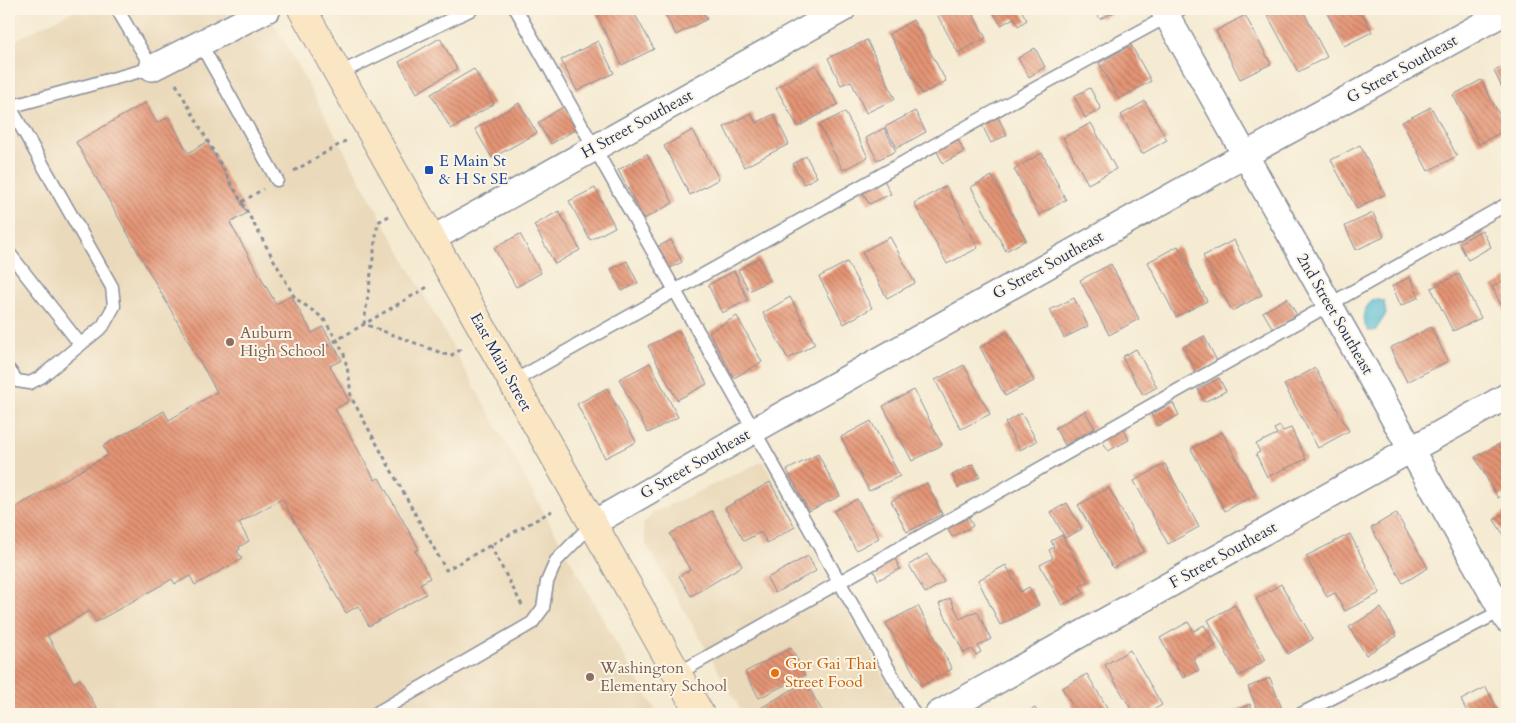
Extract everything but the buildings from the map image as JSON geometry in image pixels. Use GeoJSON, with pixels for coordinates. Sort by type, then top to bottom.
{"type":"FeatureCollection","features":[{"type":"Feature","properties":{"kind":"main road","name":"East Main Street"},"geometry":{"type":"LineString","coordinates":[[302,9],[700,714]]}},
{"type":"Feature","properties":{"kind":"street"},"geometry":{"type":"LineString","coordinates":[[158,65],[268,9]]}},
{"type":"Feature","properties":{"kind":"street","name":"H Street Southeast"},"geometry":{"type":"LineString","coordinates":[[432,239],[843,9]]}},
{"type":"Feature","properties":{"kind":"street","name":"2nd Street Southeast"},"geometry":{"type":"LineString","coordinates":[[1171,11],[1245,155],[1505,613]]}},
{"type":"Feature","properties":{"kind":"street","name":"G Street Southeast"},"geometry":{"type":"LineString","coordinates":[[592,524],[753,431],[1245,155],[1507,11]]}},
{"type":"Feature","properties":{"kind":"street","name":"F Street Southeast"},"geometry":{"type":"LineString","coordinates":[[938,714],[1507,396]]}},
{"type":"Feature","properties":{"kind":"lane"},"geometry":{"type":"LineString","coordinates":[[9,370],[17,381],[30,383],[41,377],[103,326],[114,306],[112,288],[9,107],[158,65],[117,9]]}},
{"type":"Feature","properties":{"kind":"lane"},"geometry":{"type":"LineString","coordinates":[[338,74],[472,9]]}},
{"type":"Feature","properties":{"kind":"lane"},"geometry":{"type":"LineString","coordinates":[[516,9],[914,714]]}},
{"type":"Feature","properties":{"kind":"lane"},"geometry":{"type":"LineString","coordinates":[[512,382],[1171,11]]}},
{"type":"Feature","properties":{"kind":"lane"},"geometry":{"type":"LineString","coordinates":[[200,43],[277,180]]}},
{"type":"Feature","properties":{"kind":"lane"},"geometry":{"type":"LineString","coordinates":[[677,674],[1507,204]]}},
{"type":"Feature","properties":{"kind":"lane"},"geometry":{"type":"LineString","coordinates":[[9,253],[80,344]]}},
{"type":"Feature","properties":{"kind":"lane"},"geometry":{"type":"LineString","coordinates":[[375,714],[532,623],[543,608],[547,582],[556,560],[592,524]]}},
{"type":"Feature","properties":{"kind":"lane"},"geometry":{"type":"LineString","coordinates":[[1301,714],[1505,613]]}},
{"type":"Feature","properties":{"kind":"path"},"geometry":{"type":"LineString","coordinates":[[158,65],[242,202],[295,298],[323,318],[337,340],[344,354],[349,377],[350,397],[446,570],[552,511]]}},
{"type":"Feature","properties":{"kind":"path"},"geometry":{"type":"LineString","coordinates":[[242,202],[369,128]]}},
{"type":"Feature","properties":{"kind":"path"},"geometry":{"type":"LineString","coordinates":[[364,324],[378,222],[411,203]]}},
{"type":"Feature","properties":{"kind":"path"},"geometry":{"type":"LineString","coordinates":[[320,350],[451,274]]}},
{"type":"Feature","properties":{"kind":"path"},"geometry":{"type":"LineString","coordinates":[[364,324],[450,356],[485,334]]}},
{"type":"Feature","properties":{"kind":"path"},"geometry":{"type":"LineString","coordinates":[[490,545],[532,623]]}},
{"type":"Feature","properties":{"kind":"shaded area","name":"Auburn High School"},"geometry":{"type":"Polygon","coordinates":[[[77,9],[266,9],[614,639],[658,714],[9,714],[9,43],[77,9]]]}},
{"type":"Feature","properties":{"kind":"shaded area"},"geometry":{"type":"Polygon","coordinates":[[[763,461],[900,705],[884,714],[743,714],[646,544],[643,524],[653,513],[763,461]]]}},
{"type":"Feature","properties":{"kind":"water"},"geometry":{"type":"Polygon","coordinates":[[[1373,299],[1384,301],[1386,314],[1375,331],[1368,331],[1363,315],[1373,299]]]}},
{"type":"Feature","properties":{"kind":"place","name":"E Main St & H St SE"},"geometry":{"type":"Point","coordinates":[429,170]}},
{"type":"Feature","properties":{"kind":"place","name":"Auburn High School"},"geometry":{"type":"Point","coordinates":[230,342]}},
{"type":"Feature","properties":{"kind":"place","name":"Gor Gai Thai Street Food"},"geometry":{"type":"Point","coordinates":[775,673]}},
{"type":"Feature","properties":{"kind":"place","name":"Washington Elementary School"},"geometry":{"type":"Point","coordinates":[590,677]}}]}
